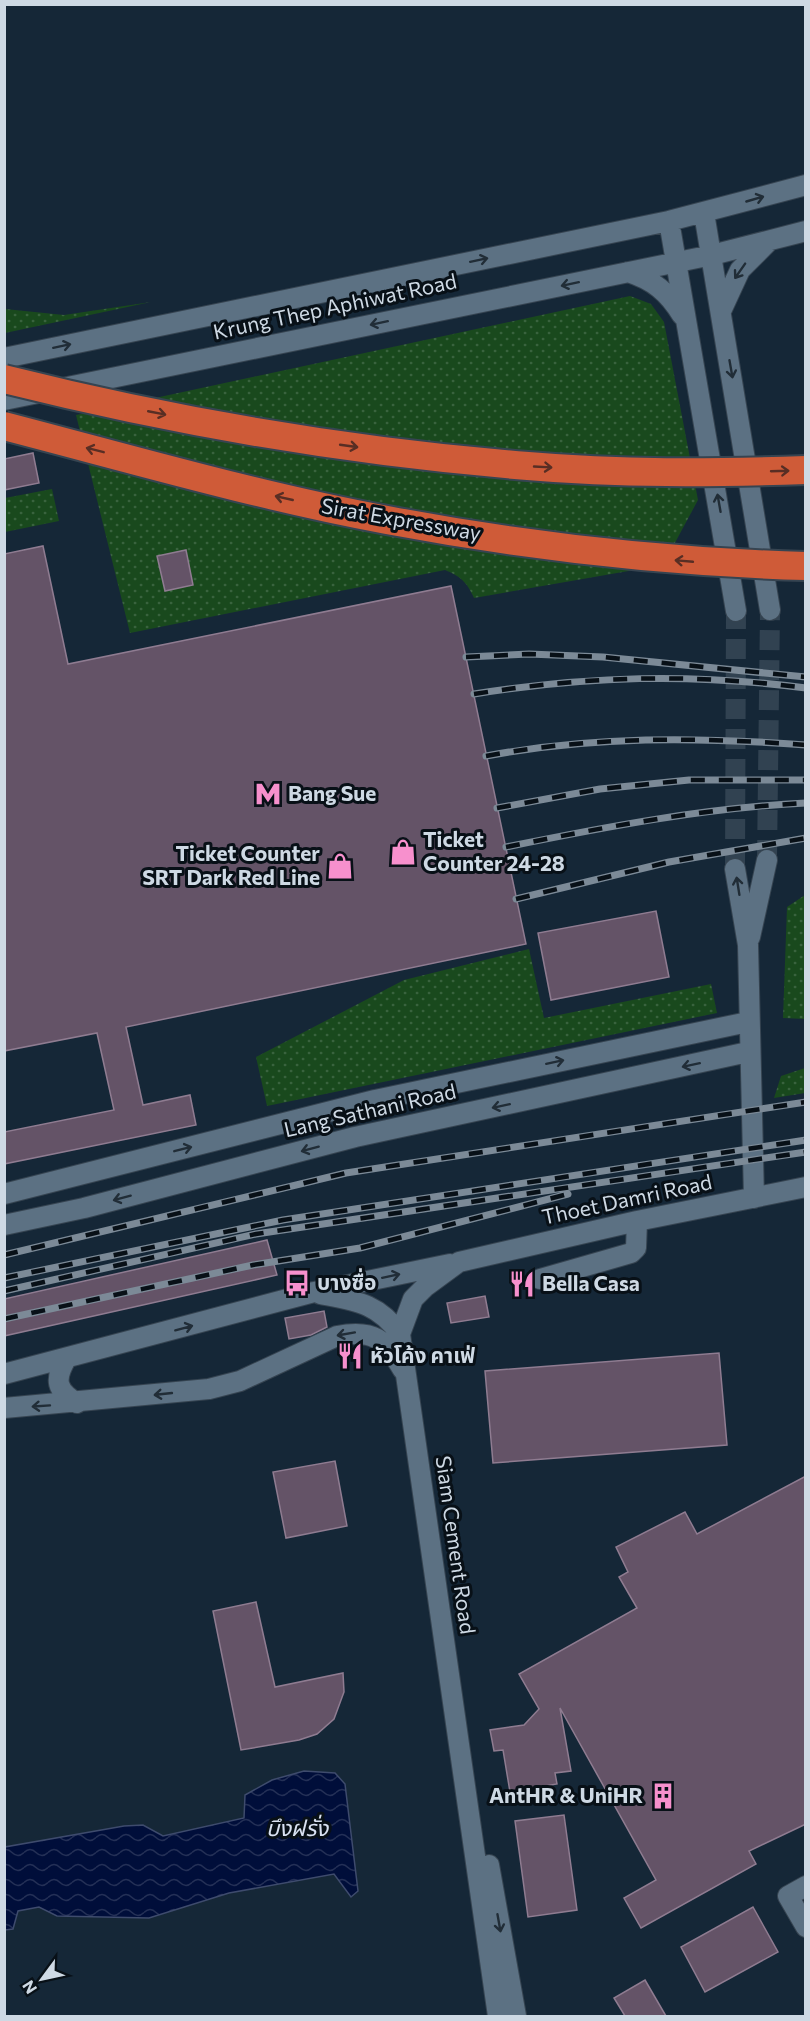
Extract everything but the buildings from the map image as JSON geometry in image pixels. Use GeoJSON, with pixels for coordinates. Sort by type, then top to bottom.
{"type":"FeatureCollection","features":[{"type":"Feature","properties":{"kind":"highway"},"geometry":{"type":"LineString","coordinates":[[4,379],[79,398],[187,419],[418,456],[530,467],[625,471],[806,470]]}},
{"type":"Feature","properties":{"kind":"highway","name":"Sirat Expressway"},"geometry":{"type":"LineString","coordinates":[[4,426],[283,498],[387,520],[612,554],[709,563],[806,566]]}},
{"type":"Feature","properties":{"kind":"street","name":"Krung Thep Aphiwat Road"},"geometry":{"type":"LineString","coordinates":[[4,358],[669,221],[806,184]]}},
{"type":"Feature","properties":{"kind":"street"},"geometry":{"type":"LineString","coordinates":[[669,221],[736,606],[770,606],[704,213]]}},
{"type":"Feature","properties":{"kind":"street","name":"Krung Thep Aphiwat Road"},"geometry":{"type":"LineString","coordinates":[[4,400],[712,255],[806,231]]}},
{"type":"Feature","properties":{"kind":"street"},"geometry":{"type":"LineString","coordinates":[[722,311],[740,270],[771,240]]}},
{"type":"Feature","properties":{"kind":"street"},"geometry":{"type":"LineString","coordinates":[[628,272],[646,278],[661,288],[673,299],[687,322]]}},
{"type":"Feature","properties":{"kind":"street"},"geometry":{"type":"LineString","coordinates":[[748,945],[767,860]]}},
{"type":"Feature","properties":{"kind":"street"},"geometry":{"type":"LineString","coordinates":[[735,868],[748,945],[748,1053],[754,1197]]}},
{"type":"Feature","properties":{"kind":"street","name":"Lang Sathani Road"},"geometry":{"type":"LineString","coordinates":[[4,1194],[375,1100],[748,1022]]}},
{"type":"Feature","properties":{"kind":"street","name":"Lang Sathani Road"},"geometry":{"type":"LineString","coordinates":[[4,1225],[84,1208],[355,1137],[748,1053]]}},
{"type":"Feature","properties":{"kind":"street","name":"Thoet Damri Road"},"geometry":{"type":"LineString","coordinates":[[4,1374],[314,1292],[459,1262],[637,1221],[806,1187]]}},
{"type":"Feature","properties":{"kind":"street"},"geometry":{"type":"LineString","coordinates":[[540,1279],[631,1253],[636,1248],[637,1221]]}},
{"type":"Feature","properties":{"kind":"street","name":"Thoet Damri Road"},"geometry":{"type":"LineString","coordinates":[[400,1334],[412,1299],[459,1262]]}},
{"type":"Feature","properties":{"kind":"street","name":"Thoet Damri Road"},"geometry":{"type":"LineString","coordinates":[[314,1292],[364,1304],[387,1315],[400,1334]]}},
{"type":"Feature","properties":{"kind":"street"},"geometry":{"type":"LineString","coordinates":[[4,1408],[209,1389],[240,1381],[337,1336],[354,1332],[370,1334],[385,1343],[406,1375]]}},
{"type":"Feature","properties":{"kind":"street","name":"Siam Cement Road"},"geometry":{"type":"LineString","coordinates":[[400,1334],[498,2016]]}},
{"type":"Feature","properties":{"kind":"street"},"geometry":{"type":"LineString","coordinates":[[66,1359],[57,1382],[65,1395],[77,1403]]}},
{"type":"Feature","properties":{"kind":"street","name":"Siam Cement Road"},"geometry":{"type":"LineString","coordinates":[[463,1770],[460,1846],[486,2016]]}},
{"type":"Feature","properties":{"kind":"street","name":"Siam Cement Road"},"geometry":{"type":"LineString","coordinates":[[463,1770],[484,1838],[516,2016]]}},
{"type":"Feature","properties":{"kind":"street"},"geometry":{"type":"LineString","coordinates":[[806,1886],[788,1896],[806,1927]]}},
{"type":"Feature","properties":{"kind":"green space"},"geometry":{"type":"Polygon","coordinates":[[[630,296],[651,304],[664,322],[698,500],[663,565],[474,598],[462,580],[445,570],[130,633],[76,415],[630,296]]]}},
{"type":"Feature","properties":{"kind":"green space"},"geometry":{"type":"Polygon","coordinates":[[[151,302],[5,333],[5,309],[64,315],[151,302]]]}},
{"type":"Feature","properties":{"kind":"green space"},"geometry":{"type":"Polygon","coordinates":[[[52,489],[59,521],[5,532],[5,498],[52,489]]]}},
{"type":"Feature","properties":{"kind":"green space"},"geometry":{"type":"Polygon","coordinates":[[[805,895],[805,1019],[783,1018],[787,907],[805,895]]]}},
{"type":"Feature","properties":{"kind":"green space"},"geometry":{"type":"Polygon","coordinates":[[[529,949],[544,1018],[711,984],[717,1013],[267,1106],[256,1057],[404,980],[529,949]]]}},
{"type":"Feature","properties":{"kind":"green space"},"geometry":{"type":"Polygon","coordinates":[[[805,1068],[805,1093],[774,1098],[781,1076],[805,1068]]]}},
{"type":"Feature","properties":{"kind":"water","name":"บึงฝรั่ง"},"geometry":{"type":"Polygon","coordinates":[[[304,1771],[335,1773],[345,1784],[358,1891],[351,1897],[334,1874],[229,1893],[149,1918],[57,1916],[39,1907],[18,1911],[13,1929],[5,1930],[5,1847],[124,1826],[143,1825],[163,1836],[244,1818],[245,1795],[272,1780],[304,1771]]]}},
{"type":"Feature","properties":{"kind":"tunnel"},"geometry":{"type":"LineString","coordinates":[[767,860],[770,610]]}},
{"type":"Feature","properties":{"kind":"tunnel"},"geometry":{"type":"LineString","coordinates":[[735,869],[736,611]]}},
{"type":"Feature","properties":{"kind":"railway"},"geometry":{"type":"LineString","coordinates":[[466,657],[529,654],[603,657],[806,677]]}},
{"type":"Feature","properties":{"kind":"railway"},"geometry":{"type":"LineString","coordinates":[[474,694],[558,683],[640,679],[721,680],[806,688]]}},
{"type":"Feature","properties":{"kind":"railway"},"geometry":{"type":"LineString","coordinates":[[486,756],[526,749],[646,740],[806,745]]}},
{"type":"Feature","properties":{"kind":"railway"},"geometry":{"type":"LineString","coordinates":[[497,808],[600,789],[689,780],[806,780]]}},
{"type":"Feature","properties":{"kind":"railway"},"geometry":{"type":"LineString","coordinates":[[506,847],[692,814],[806,803]]}},
{"type":"Feature","properties":{"kind":"railway"},"geometry":{"type":"LineString","coordinates":[[516,899],[669,862],[806,838]]}},
{"type":"Feature","properties":{"kind":"railway"},"geometry":{"type":"LineString","coordinates":[[4,1255],[346,1173],[806,1102]]}},
{"type":"Feature","properties":{"kind":"railway"},"geometry":{"type":"LineString","coordinates":[[4,1278],[283,1220],[806,1140]]}},
{"type":"Feature","properties":{"kind":"railway"},"geometry":{"type":"LineString","coordinates":[[4,1291],[256,1234],[806,1152]]}},
{"type":"Feature","properties":{"kind":"railway"},"geometry":{"type":"LineString","coordinates":[[4,1319],[253,1265],[360,1248],[568,1194]]}},
{"type":"Feature","properties":{"kind":"place","name":"Bang Sue"},"geometry":{"type":"Point","coordinates":[268,794]}},
{"type":"Feature","properties":{"kind":"place","name":"Ticket Counter 24-28"},"geometry":{"type":"Point","coordinates":[403,852]}},
{"type":"Feature","properties":{"kind":"place","name":"Ticket Counter SRT Dark Red Line"},"geometry":{"type":"Point","coordinates":[340,866]}},
{"type":"Feature","properties":{"kind":"place","name":"บางซื่อ"},"geometry":{"type":"Point","coordinates":[297,1283]}},
{"type":"Feature","properties":{"kind":"place","name":"Bella Casa"},"geometry":{"type":"Point","coordinates":[522,1284]}},
{"type":"Feature","properties":{"kind":"place","name":"หัวโค้ง คาเฟ่"},"geometry":{"type":"Point","coordinates":[350,1356]}},
{"type":"Feature","properties":{"kind":"place","name":"AntHR & UniHR"},"geometry":{"type":"Point","coordinates":[663,1796]}}]}
